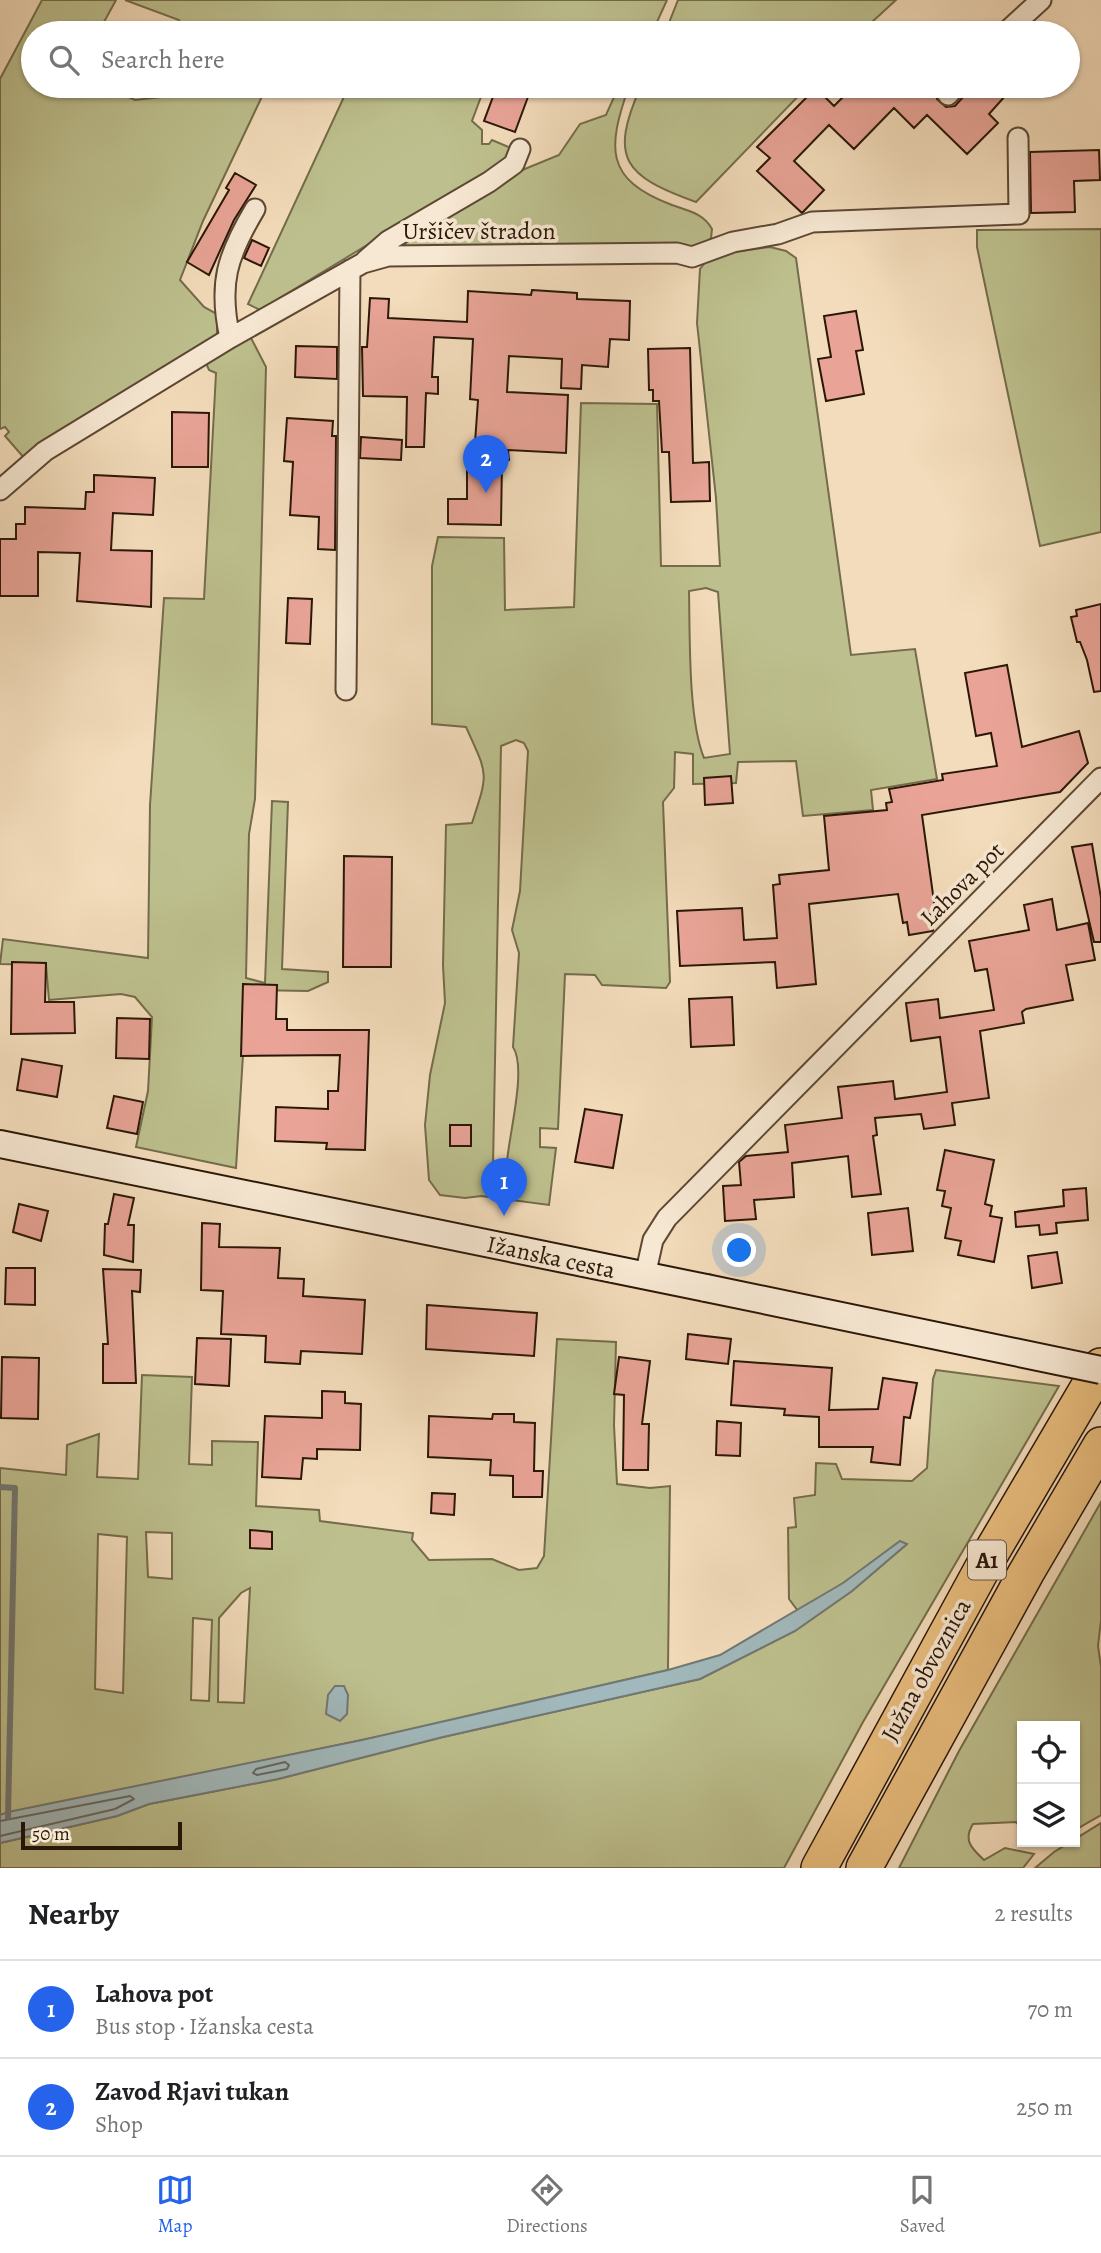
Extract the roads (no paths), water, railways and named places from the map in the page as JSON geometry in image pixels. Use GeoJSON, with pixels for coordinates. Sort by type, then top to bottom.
{"type":"FeatureCollection","features":[{"type":"Feature","properties":{"kind":"highway","name":"Južna obvoznica"},"geometry":{"type":"LineString","coordinates":[[818,1868],[988,1558],[1101,1368]]}},
{"type":"Feature","properties":{"kind":"highway","name":"Južna obvoznica"},"geometry":{"type":"LineString","coordinates":[[863,1868],[1101,1445]]}},
{"type":"Feature","properties":{"kind":"main road","name":"Ižanska cesta"},"geometry":{"type":"LineString","coordinates":[[0,1144],[1101,1368]]}},
{"type":"Feature","properties":{"kind":"street"},"geometry":{"type":"LineString","coordinates":[[1018,21],[1041,0]]}},
{"type":"Feature","properties":{"kind":"street","name":"Uršičev štradon"},"geometry":{"type":"LineString","coordinates":[[0,490],[45,451],[230,338],[356,266],[388,256],[677,253],[692,257],[733,242],[778,234],[812,222],[1019,214],[1018,138]]}},
{"type":"Feature","properties":{"kind":"street"},"geometry":{"type":"LineString","coordinates":[[346,690],[356,266],[388,241],[489,182],[514,164],[520,149]]}},
{"type":"Feature","properties":{"kind":"street"},"geometry":{"type":"LineString","coordinates":[[230,338],[223,287],[236,241],[255,209]]}},
{"type":"Feature","properties":{"kind":"street","name":"Lahova pot"},"geometry":{"type":"LineString","coordinates":[[645,1276],[653,1240],[667,1218],[1101,778]]}},
{"type":"Feature","properties":{"kind":"water"},"geometry":{"type":"Polygon","coordinates":[[[900,1541],[907,1544],[852,1591],[795,1631],[700,1679],[443,1737],[278,1779],[149,1804],[117,1816],[0,1843],[0,1815],[8,1812],[362,1740],[668,1670],[720,1655],[843,1583],[900,1541]]]}},
{"type":"Feature","properties":{"kind":"water"},"geometry":{"type":"Polygon","coordinates":[[[335,1686],[344,1686],[348,1695],[347,1714],[340,1721],[326,1714],[328,1695],[335,1686]]]}},
{"type":"Feature","properties":{"kind":"waterway"},"geometry":{"type":"LineString","coordinates":[[0,1487],[15,1488],[8,1817]]}},
{"type":"Feature","properties":{"kind":"place","name":"Zavod Rjavi tukan"},"geometry":{"type":"Point","coordinates":[486,493]}},
{"type":"Feature","properties":{"kind":"place","name":"Lahova pot"},"geometry":{"type":"Point","coordinates":[504,1216]}}]}
